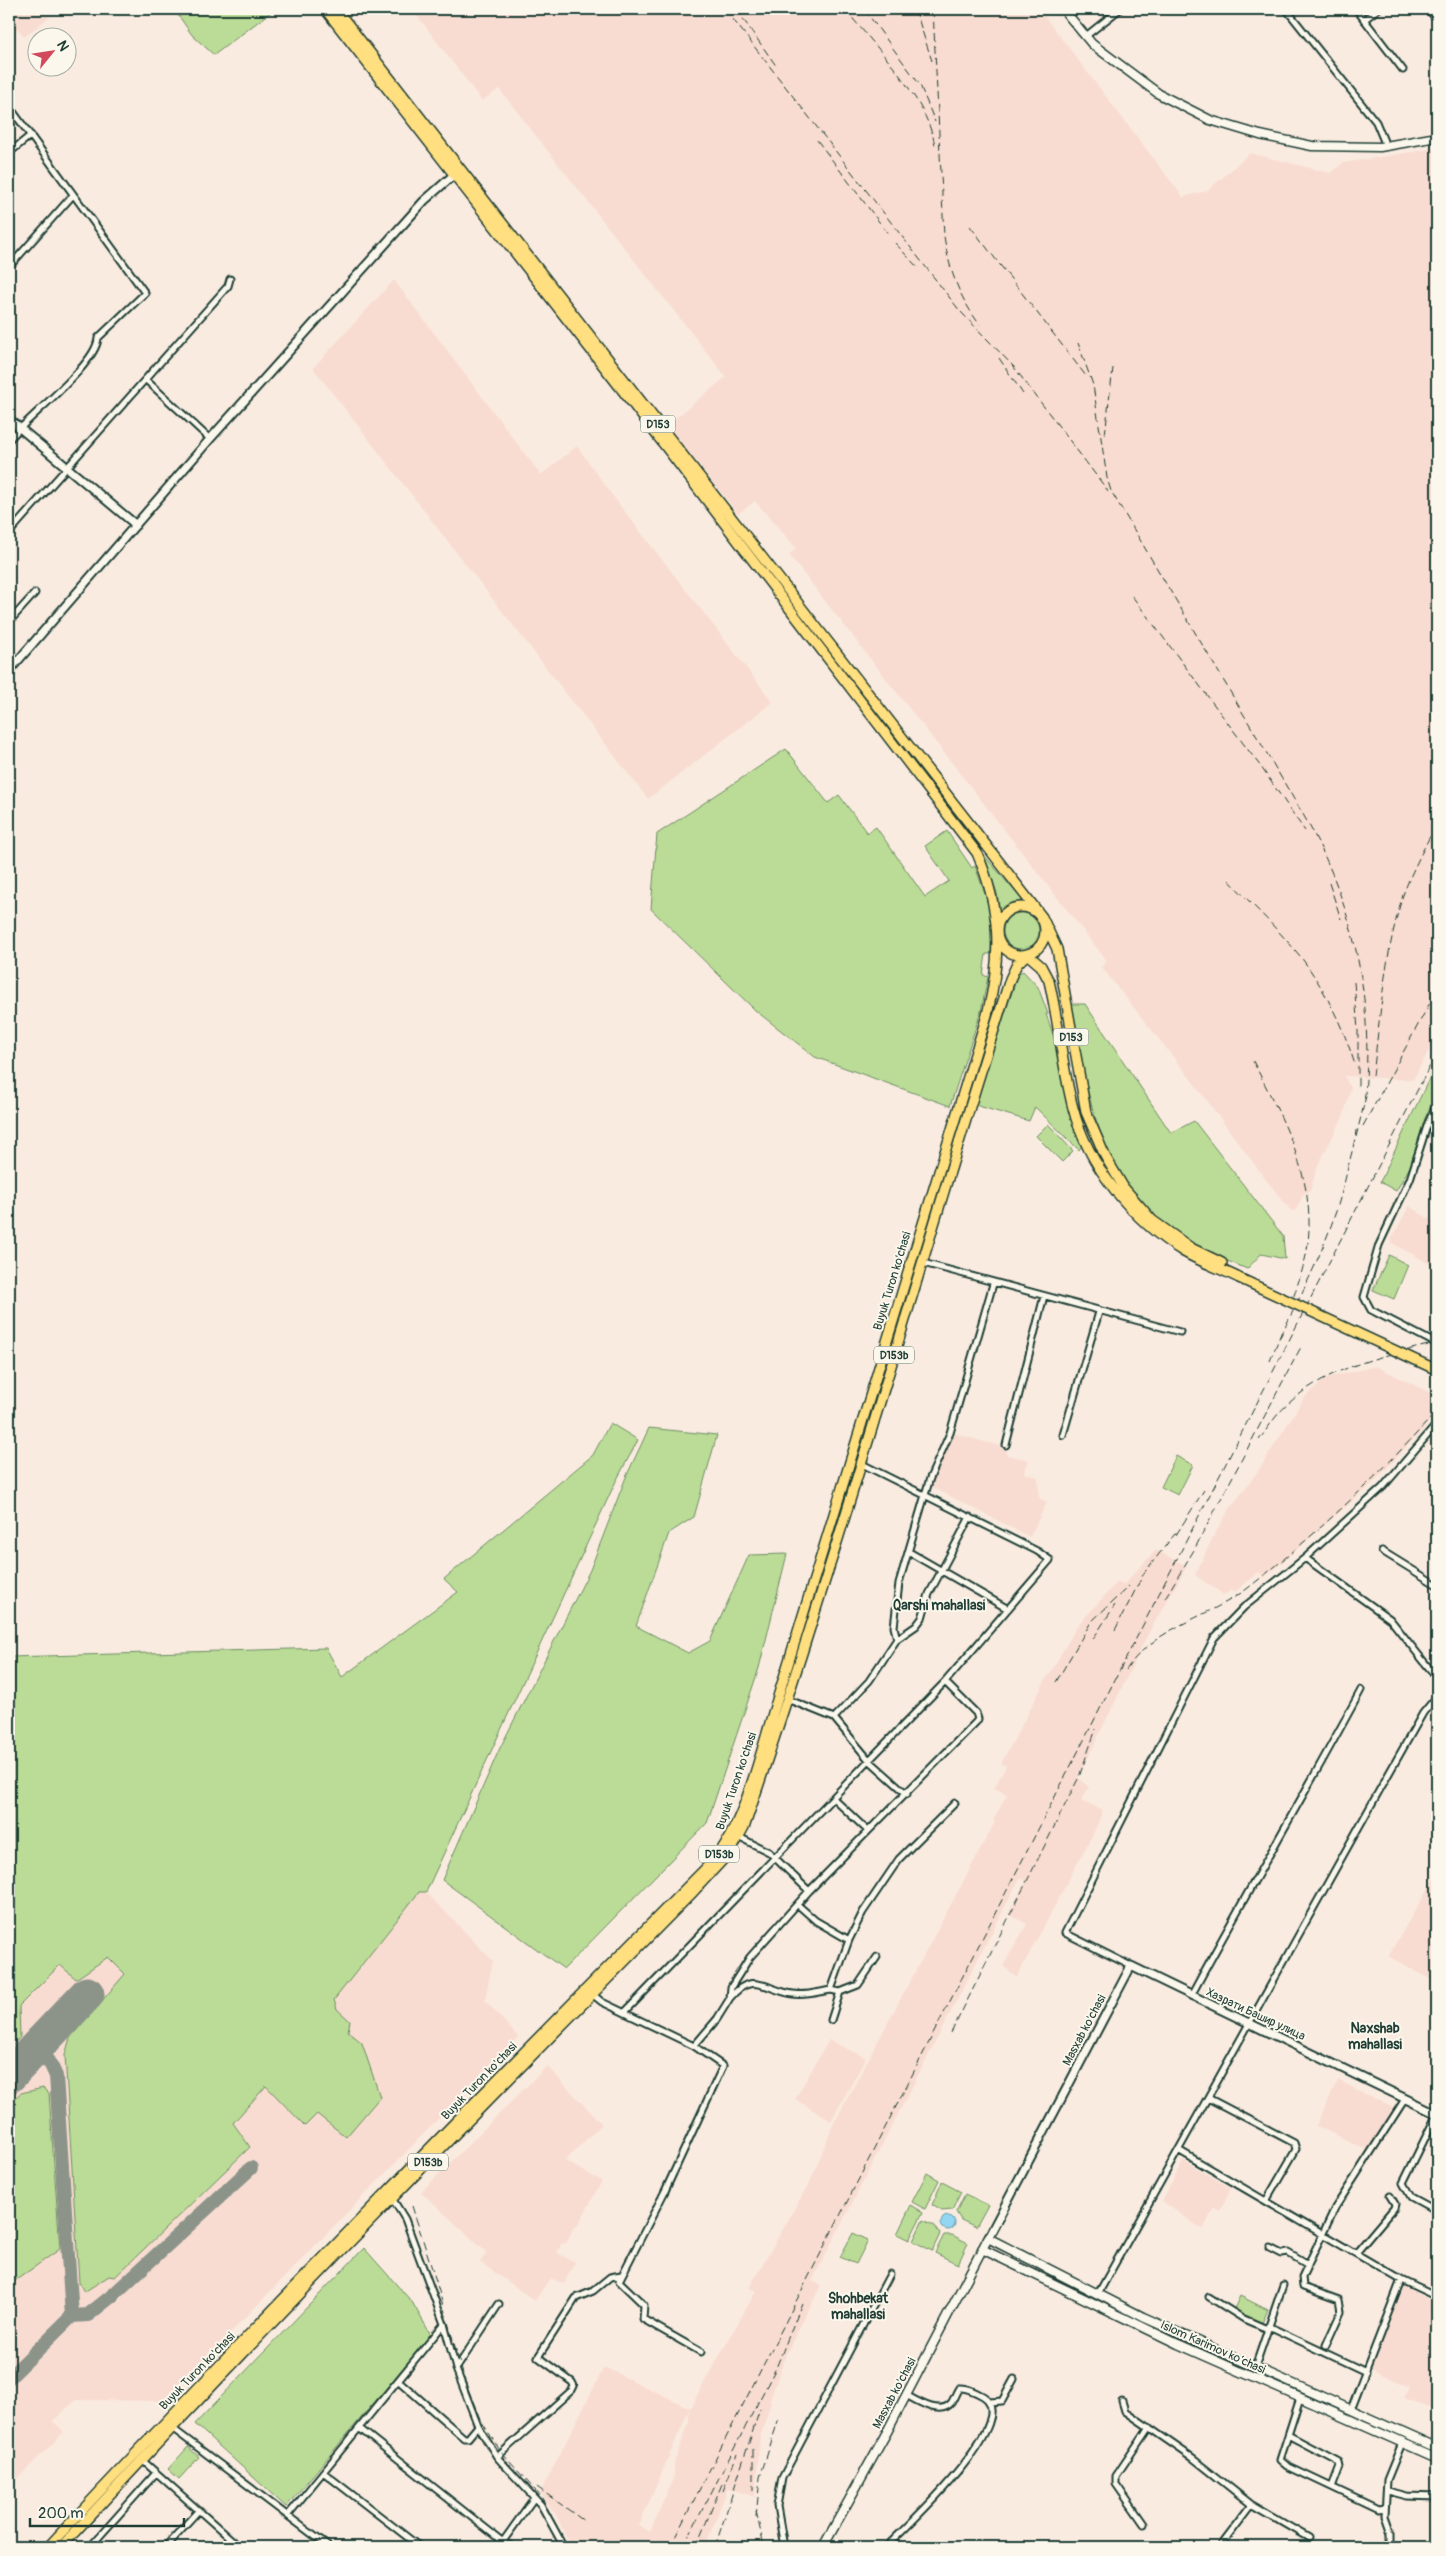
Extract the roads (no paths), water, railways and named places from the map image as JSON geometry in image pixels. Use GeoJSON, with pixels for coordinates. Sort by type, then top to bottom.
{"type":"FeatureCollection","features":[{"type":"Feature","properties":{"kind":"main road","name":"D153"},"geometry":{"type":"LineString","coordinates":[[325,9],[458,171],[1042,917],[1057,948],[1086,1112],[1105,1156],[1124,1188],[1152,1220],[1191,1248],[1240,1275],[1437,1370]]}},
{"type":"Feature","properties":{"kind":"main road","name":"D153"},"geometry":{"type":"LineString","coordinates":[[336,9],[964,834],[977,854],[987,877],[994,900],[999,940],[1007,950],[1020,955],[1027,954],[1041,966],[1049,981],[1074,1111],[1089,1148],[1126,1203],[1161,1236],[1185,1252],[1437,1364]]}},
{"type":"Feature","properties":{"kind":"main road"},"geometry":{"type":"LineString","coordinates":[[1063,9],[1092,44],[1159,94],[1210,120],[1260,135],[1312,146],[1386,146],[1437,137]]}},
{"type":"Feature","properties":{"kind":"main road"},"geometry":{"type":"LineString","coordinates":[[997,933],[1001,917],[1014,908],[1029,908],[1042,917],[1045,924],[1044,940],[1040,946],[1027,954]]}},
{"type":"Feature","properties":{"kind":"main road","name":"Buyuk Turon ko'chasi"},"geometry":{"type":"LineString","coordinates":[[61,2547],[390,2195],[722,1850],[735,1828],[987,1015],[998,963],[997,933]]}},
{"type":"Feature","properties":{"kind":"main road","name":"Buyuk Turon ko'chasi"},"geometry":{"type":"LineString","coordinates":[[48,2547],[161,2426],[721,1863],[739,1837],[787,1699],[833,1557],[860,1461],[1010,980],[1017,964],[1027,954]]}},
{"type":"Feature","properties":{"kind":"main road"},"geometry":{"type":"LineString","coordinates":[[852,1455],[860,1461]]}},
{"type":"Feature","properties":{"kind":"main road","name":"Masxab ko'chasi"},"geometry":{"type":"LineString","coordinates":[[823,2547],[906,2395],[988,2238]]}},
{"type":"Feature","properties":{"kind":"main road","name":"Islom Karimov ko‘chasi"},"geometry":{"type":"LineString","coordinates":[[988,2238],[1098,2294],[1255,2367],[1437,2448]]}},
{"type":"Feature","properties":{"kind":"main road","name":"Islom Karimov ko‘chasi"},"geometry":{"type":"LineString","coordinates":[[982,2249],[1147,2330],[1437,2458]]}},
{"type":"Feature","properties":{"kind":"main road"},"geometry":{"type":"LineString","coordinates":[[1303,2400],[1310,2391]]}},
{"type":"Feature","properties":{"kind":"street"},"geometry":{"type":"LineString","coordinates":[[1086,36],[1120,9]]}},
{"type":"Feature","properties":{"kind":"street"},"geometry":{"type":"LineString","coordinates":[[1286,9],[1376,122],[1386,146]]}},
{"type":"Feature","properties":{"kind":"street"},"geometry":{"type":"LineString","coordinates":[[1356,9],[1404,70]]}},
{"type":"Feature","properties":{"kind":"street"},"geometry":{"type":"LineString","coordinates":[[1364,20],[1378,9]]}},
{"type":"Feature","properties":{"kind":"street"},"geometry":{"type":"LineString","coordinates":[[1428,9],[1437,20]]}},
{"type":"Feature","properties":{"kind":"street"},"geometry":{"type":"LineString","coordinates":[[9,106],[146,293],[98,338],[98,348],[79,371],[19,428],[9,440]]}},
{"type":"Feature","properties":{"kind":"street"},"geometry":{"type":"LineString","coordinates":[[9,153],[31,135]]}},
{"type":"Feature","properties":{"kind":"street"},"geometry":{"type":"LineString","coordinates":[[9,671],[210,440],[424,201],[458,171]]}},
{"type":"Feature","properties":{"kind":"street"},"geometry":{"type":"LineString","coordinates":[[9,267],[73,195]]}},
{"type":"Feature","properties":{"kind":"street"},"geometry":{"type":"LineString","coordinates":[[9,533],[228,286],[230,279]]}},
{"type":"Feature","properties":{"kind":"street"},"geometry":{"type":"LineString","coordinates":[[146,380],[210,440]]}},
{"type":"Feature","properties":{"kind":"street"},"geometry":{"type":"LineString","coordinates":[[9,419],[136,525]]}},
{"type":"Feature","properties":{"kind":"street"},"geometry":{"type":"LineString","coordinates":[[9,622],[35,593]]}},
{"type":"Feature","properties":{"kind":"street"},"geometry":{"type":"LineString","coordinates":[[1437,1104],[1428,1123],[1410,1179],[1379,1245],[1364,1297],[1370,1310],[1437,1344]]}},
{"type":"Feature","properties":{"kind":"street"},"geometry":{"type":"LineString","coordinates":[[922,1263],[993,1284],[1180,1332]]}},
{"type":"Feature","properties":{"kind":"street"},"geometry":{"type":"LineString","coordinates":[[897,1639],[894,1627],[899,1583],[930,1478],[950,1433],[993,1284]]}},
{"type":"Feature","properties":{"kind":"street"},"geometry":{"type":"LineString","coordinates":[[1006,1446],[1044,1296]]}},
{"type":"Feature","properties":{"kind":"street"},"geometry":{"type":"LineString","coordinates":[[1064,1435],[1099,1312]]}},
{"type":"Feature","properties":{"kind":"street"},"geometry":{"type":"LineString","coordinates":[[1437,1424],[1383,1487],[1305,1558],[1390,1619],[1437,1678]]}},
{"type":"Feature","properties":{"kind":"street"},"geometry":{"type":"LineString","coordinates":[[625,2012],[945,1682],[1050,1560],[860,1461]]}},
{"type":"Feature","properties":{"kind":"street"},"geometry":{"type":"LineString","coordinates":[[834,1718],[869,1681],[897,1639],[916,1626],[922,1618],[929,1594],[970,1517]]}},
{"type":"Feature","properties":{"kind":"street"},"geometry":{"type":"LineString","coordinates":[[1382,1551],[1437,1584]]}},
{"type":"Feature","properties":{"kind":"street"},"geometry":{"type":"LineString","coordinates":[[909,1552],[1008,1609]]}},
{"type":"Feature","properties":{"kind":"street","name":"Хазрати Башир улица"},"geometry":{"type":"LineString","coordinates":[[1305,1558],[1244,1607],[1214,1638],[1065,1933],[1248,2025],[1437,2114]]}},
{"type":"Feature","properties":{"kind":"street"},"geometry":{"type":"LineString","coordinates":[[730,1998],[731,1987],[750,1957],[809,1891],[907,1794],[978,1719],[976,1712],[945,1682]]}},
{"type":"Feature","properties":{"kind":"street"},"geometry":{"type":"LineString","coordinates":[[1191,1996],[1241,1901],[1325,1758],[1361,1690]]}},
{"type":"Feature","properties":{"kind":"street"},"geometry":{"type":"LineString","coordinates":[[1098,2294],[1180,2151],[1414,1728],[1437,1696]]}},
{"type":"Feature","properties":{"kind":"street"},"geometry":{"type":"LineString","coordinates":[[787,1699],[834,1718],[869,1760],[907,1794]]}},
{"type":"Feature","properties":{"kind":"street"},"geometry":{"type":"LineString","coordinates":[[833,1798],[868,1831]]}},
{"type":"Feature","properties":{"kind":"street"},"geometry":{"type":"LineString","coordinates":[[831,1990],[849,1940],[863,1912],[899,1859],[955,1803]]}},
{"type":"Feature","properties":{"kind":"street"},"geometry":{"type":"LineString","coordinates":[[739,1837],[769,1852],[809,1891]]}},
{"type":"Feature","properties":{"kind":"street"},"geometry":{"type":"LineString","coordinates":[[798,1905],[816,1921],[849,1940]]}},
{"type":"Feature","properties":{"kind":"street"},"geometry":{"type":"LineString","coordinates":[[694,2046],[718,2019],[738,1988],[751,1982],[791,1994],[805,1995],[831,1990],[840,1992],[858,1984],[877,1957]]}},
{"type":"Feature","properties":{"kind":"street","name":"Masxab ko'chasi"},"geometry":{"type":"LineString","coordinates":[[988,2238],[1131,1966]]}},
{"type":"Feature","properties":{"kind":"street"},"geometry":{"type":"LineString","coordinates":[[831,2020],[840,1992]]}},
{"type":"Feature","properties":{"kind":"street"},"geometry":{"type":"LineString","coordinates":[[592,1994],[694,2046],[723,2066],[665,2192],[619,2281],[644,2304],[644,2319],[701,2352]]}},
{"type":"Feature","properties":{"kind":"street"},"geometry":{"type":"LineString","coordinates":[[1208,2098],[1294,2143],[1296,2149],[1266,2201]]}},
{"type":"Feature","properties":{"kind":"street"},"geometry":{"type":"LineString","coordinates":[[1326,2345],[1342,2312],[1342,2306],[1339,2300],[1303,2287],[1302,2277],[1335,2208],[1363,2162],[1375,2149],[1406,2099]]}},
{"type":"Feature","properties":{"kind":"street"},"geometry":{"type":"LineString","coordinates":[[1437,2114],[1402,2182],[1411,2198],[1437,2212]]}},
{"type":"Feature","properties":{"kind":"street"},"geometry":{"type":"LineString","coordinates":[[1180,2151],[1401,2280],[1437,2296]]}},
{"type":"Feature","properties":{"kind":"street"},"geometry":{"type":"LineString","coordinates":[[390,2195],[401,2210],[444,2324],[456,2369],[478,2426],[497,2457],[541,2505],[564,2547]]}},
{"type":"Feature","properties":{"kind":"street"},"geometry":{"type":"LineString","coordinates":[[1356,2253],[1394,2208],[1395,2204],[1390,2196]]}},
{"type":"Feature","properties":{"kind":"street"},"geometry":{"type":"LineString","coordinates":[[1270,2248],[1282,2254],[1288,2253],[1308,2265]]}},
{"type":"Feature","properties":{"kind":"street"},"geometry":{"type":"LineString","coordinates":[[784,2547],[777,2506],[782,2478],[890,2274]]}},
{"type":"Feature","properties":{"kind":"street"},"geometry":{"type":"LineString","coordinates":[[497,2457],[572,2390],[574,2386],[572,2382],[538,2357],[576,2298],[593,2291],[610,2277],[621,2275]]}},
{"type":"Feature","properties":{"kind":"street"},"geometry":{"type":"LineString","coordinates":[[1351,2409],[1401,2280]]}},
{"type":"Feature","properties":{"kind":"street"},"geometry":{"type":"LineString","coordinates":[[1255,2367],[1283,2285]]}},
{"type":"Feature","properties":{"kind":"street"},"geometry":{"type":"LineString","coordinates":[[1209,2297],[1244,2319],[1366,2372]]}},
{"type":"Feature","properties":{"kind":"street"},"geometry":{"type":"LineString","coordinates":[[456,2369],[499,2304]]}},
{"type":"Feature","properties":{"kind":"street"},"geometry":{"type":"LineString","coordinates":[[288,2515],[444,2324]]}},
{"type":"Feature","properties":{"kind":"street"},"geometry":{"type":"LineString","coordinates":[[990,2402],[1002,2401],[1014,2380]]}},
{"type":"Feature","properties":{"kind":"street"},"geometry":{"type":"LineString","coordinates":[[399,2381],[464,2438],[468,2438],[478,2426]]}},
{"type":"Feature","properties":{"kind":"street"},"geometry":{"type":"LineString","coordinates":[[886,2547],[964,2467],[989,2424],[990,2402],[985,2397],[964,2387],[958,2388],[951,2404],[946,2406],[928,2407],[906,2395]]}},
{"type":"Feature","properties":{"kind":"street"},"geometry":{"type":"LineString","coordinates":[[1303,2400],[1280,2460],[1288,2466],[1378,2509],[1385,2508]]}},
{"type":"Feature","properties":{"kind":"street"},"geometry":{"type":"LineString","coordinates":[[1122,2401],[1125,2411],[1149,2426],[1252,2505],[1309,2538]]}},
{"type":"Feature","properties":{"kind":"street"},"geometry":{"type":"LineString","coordinates":[[1144,2524],[1116,2484],[1116,2476],[1149,2426]]}},
{"type":"Feature","properties":{"kind":"street"},"geometry":{"type":"LineString","coordinates":[[172,2427],[329,2547]]}},
{"type":"Feature","properties":{"kind":"street"},"geometry":{"type":"LineString","coordinates":[[359,2428],[501,2545],[513,2547]]}},
{"type":"Feature","properties":{"kind":"street"},"geometry":{"type":"LineString","coordinates":[[1288,2435],[1339,2462],[1340,2466],[1332,2487]]}},
{"type":"Feature","properties":{"kind":"street"},"geometry":{"type":"LineString","coordinates":[[1391,2547],[1391,2532],[1385,2508],[1388,2491],[1387,2480],[1402,2443]]}},
{"type":"Feature","properties":{"kind":"street"},"geometry":{"type":"LineString","coordinates":[[142,2460],[240,2547]]}},
{"type":"Feature","properties":{"kind":"street"},"geometry":{"type":"LineString","coordinates":[[324,2472],[420,2547]]}},
{"type":"Feature","properties":{"kind":"street"},"geometry":{"type":"LineString","coordinates":[[90,2547],[156,2473]]}},
{"type":"Feature","properties":{"kind":"street"},"geometry":{"type":"LineString","coordinates":[[1388,2491],[1406,2496],[1437,2497]]}},
{"type":"Feature","properties":{"kind":"street"},"geometry":{"type":"LineString","coordinates":[[501,2545],[534,2498]]}},
{"type":"Feature","properties":{"kind":"street"},"geometry":{"type":"LineString","coordinates":[[1220,2547],[1252,2505]]}},
{"type":"Feature","properties":{"kind":"street"},"geometry":{"type":"LineString","coordinates":[[165,2547],[198,2511]]}},
{"type":"Feature","properties":{"kind":"water"},"geometry":{"type":"Polygon","coordinates":[[[945,2216],[951,2216],[955,2223],[951,2230],[945,2230],[941,2226],[941,2220],[945,2216]]]}},
{"type":"Feature","properties":{"kind":"railway"},"geometry":{"type":"LineString","coordinates":[[725,9],[960,311],[1013,366],[1108,491]]}},
{"type":"Feature","properties":{"kind":"railway"},"geometry":{"type":"LineString","coordinates":[[736,9],[777,67]]}},
{"type":"Feature","properties":{"kind":"railway"},"geometry":{"type":"LineString","coordinates":[[845,9],[910,90],[930,126],[935,145]]}},
{"type":"Feature","properties":{"kind":"railway"},"geometry":{"type":"LineString","coordinates":[[864,9],[920,85],[935,122]]}},
{"type":"Feature","properties":{"kind":"railway"},"geometry":{"type":"LineString","coordinates":[[915,9],[932,61]]}},
{"type":"Feature","properties":{"kind":"railway"},"geometry":{"type":"LineString","coordinates":[[933,9],[944,236],[956,283],[966,304],[980,325]]}},
{"type":"Feature","properties":{"kind":"railway"},"geometry":{"type":"LineString","coordinates":[[817,140],[889,235]]}},
{"type":"Feature","properties":{"kind":"railway"},"geometry":{"type":"LineString","coordinates":[[970,226],[1086,376]]}},
{"type":"Feature","properties":{"kind":"railway"},"geometry":{"type":"LineString","coordinates":[[895,243],[919,269]]}},
{"type":"Feature","properties":{"kind":"railway"},"geometry":{"type":"LineString","coordinates":[[1078,343],[1093,385],[1107,478],[1111,491],[1304,816],[1336,883],[1348,919],[1363,991],[1367,1066],[1364,1103]]}},
{"type":"Feature","properties":{"kind":"railway"},"geometry":{"type":"LineString","coordinates":[[999,358],[1023,394]]}},
{"type":"Feature","properties":{"kind":"railway"},"geometry":{"type":"LineString","coordinates":[[1105,435],[1113,368]]}},
{"type":"Feature","properties":{"kind":"railway"},"geometry":{"type":"LineString","coordinates":[[1132,596],[1261,767],[1305,831]]}},
{"type":"Feature","properties":{"kind":"railway"},"geometry":{"type":"LineString","coordinates":[[1373,1076],[1384,984],[1397,917],[1403,895],[1437,822]]}},
{"type":"Feature","properties":{"kind":"railway"},"geometry":{"type":"LineString","coordinates":[[1229,880],[1283,936],[1309,968],[1332,1008],[1355,1065]]}},
{"type":"Feature","properties":{"kind":"railway"},"geometry":{"type":"LineString","coordinates":[[1329,883],[1341,919]]}},
{"type":"Feature","properties":{"kind":"railway"},"geometry":{"type":"LineString","coordinates":[[1354,982],[1358,1030],[1358,1086]]}},
{"type":"Feature","properties":{"kind":"railway"},"geometry":{"type":"LineString","coordinates":[[1363,1126],[1437,990]]}},
{"type":"Feature","properties":{"kind":"railway"},"geometry":{"type":"LineString","coordinates":[[670,2547],[1437,1052]]}},
{"type":"Feature","properties":{"kind":"railway"},"geometry":{"type":"LineString","coordinates":[[1253,1061],[1286,1129],[1303,1175],[1307,1199],[1309,1224],[1307,1250],[1292,1302]]}},
{"type":"Feature","properties":{"kind":"railway"},"geometry":{"type":"LineString","coordinates":[[1356,1137],[1366,1096]]}},
{"type":"Feature","properties":{"kind":"railway"},"geometry":{"type":"LineString","coordinates":[[1280,1337],[1311,1275],[1336,1213],[1356,1130]]}},
{"type":"Feature","properties":{"kind":"railway"},"geometry":{"type":"LineString","coordinates":[[1270,1361],[1282,1331]]}},
{"type":"Feature","properties":{"kind":"railway"},"geometry":{"type":"LineString","coordinates":[[1259,1440],[1284,1408],[1304,1391],[1321,1381],[1358,1364],[1437,1343]]}},
{"type":"Feature","properties":{"kind":"railway"},"geometry":{"type":"LineString","coordinates":[[1165,1598],[1194,1550],[1301,1347]]}},
{"type":"Feature","properties":{"kind":"railway"},"geometry":{"type":"LineString","coordinates":[[1126,1670],[1138,1655],[1152,1643],[1183,1624],[1233,1598],[1273,1568],[1347,1504],[1437,1411]]}},
{"type":"Feature","properties":{"kind":"railway"},"geometry":{"type":"LineString","coordinates":[[1176,1535],[1204,1490]]}},
{"type":"Feature","properties":{"kind":"railway"},"geometry":{"type":"LineString","coordinates":[[1115,1630],[1144,1573],[1178,1530]]}},
{"type":"Feature","properties":{"kind":"railway"},"geometry":{"type":"LineString","coordinates":[[1056,1682],[1091,1622],[1129,1586]]}},
{"type":"Feature","properties":{"kind":"railway"},"geometry":{"type":"LineString","coordinates":[[1093,1639],[1115,1605]]}},
{"type":"Feature","properties":{"kind":"railway"},"geometry":{"type":"LineString","coordinates":[[951,2033],[1079,1777],[1096,1729]]}},
{"type":"Feature","properties":{"kind":"railway"},"geometry":{"type":"LineString","coordinates":[[412,2206],[465,2381],[480,2419],[501,2452],[542,2498],[568,2547]]}},
{"type":"Feature","properties":{"kind":"railway"},"geometry":{"type":"LineString","coordinates":[[683,2547],[776,2368],[802,2303]]}},
{"type":"Feature","properties":{"kind":"railway"},"geometry":{"type":"LineString","coordinates":[[715,2547],[760,2409]]}},
{"type":"Feature","properties":{"kind":"railway"},"geometry":{"type":"LineString","coordinates":[[756,2517],[760,2477],[779,2418]]}},
{"type":"Feature","properties":{"kind":"railway"},"geometry":{"type":"LineString","coordinates":[[753,2449],[753,2491]]}},
{"type":"Feature","properties":{"kind":"railway"},"geometry":{"type":"LineString","coordinates":[[723,2491],[737,2454]]}},
{"type":"Feature","properties":{"kind":"railway"},"geometry":{"type":"LineString","coordinates":[[696,2547],[722,2484]]}},
{"type":"Feature","properties":{"kind":"railway"},"geometry":{"type":"LineString","coordinates":[[537,2487],[584,2521]]}},
{"type":"Feature","properties":{"kind":"railway"},"geometry":{"type":"LineString","coordinates":[[756,2511],[764,2547]]}},
{"type":"Feature","properties":{"kind":"district","name":"Qarshi mahallasi"},"geometry":{"type":"Point","coordinates":[939,1605]}},
{"type":"Feature","properties":{"kind":"district","name":"Naxshab mahallasi"},"geometry":{"type":"Point","coordinates":[1375,2036]}},
{"type":"Feature","properties":{"kind":"district","name":"Shohbekat mahallasi"},"geometry":{"type":"Point","coordinates":[858,2306]}}]}
